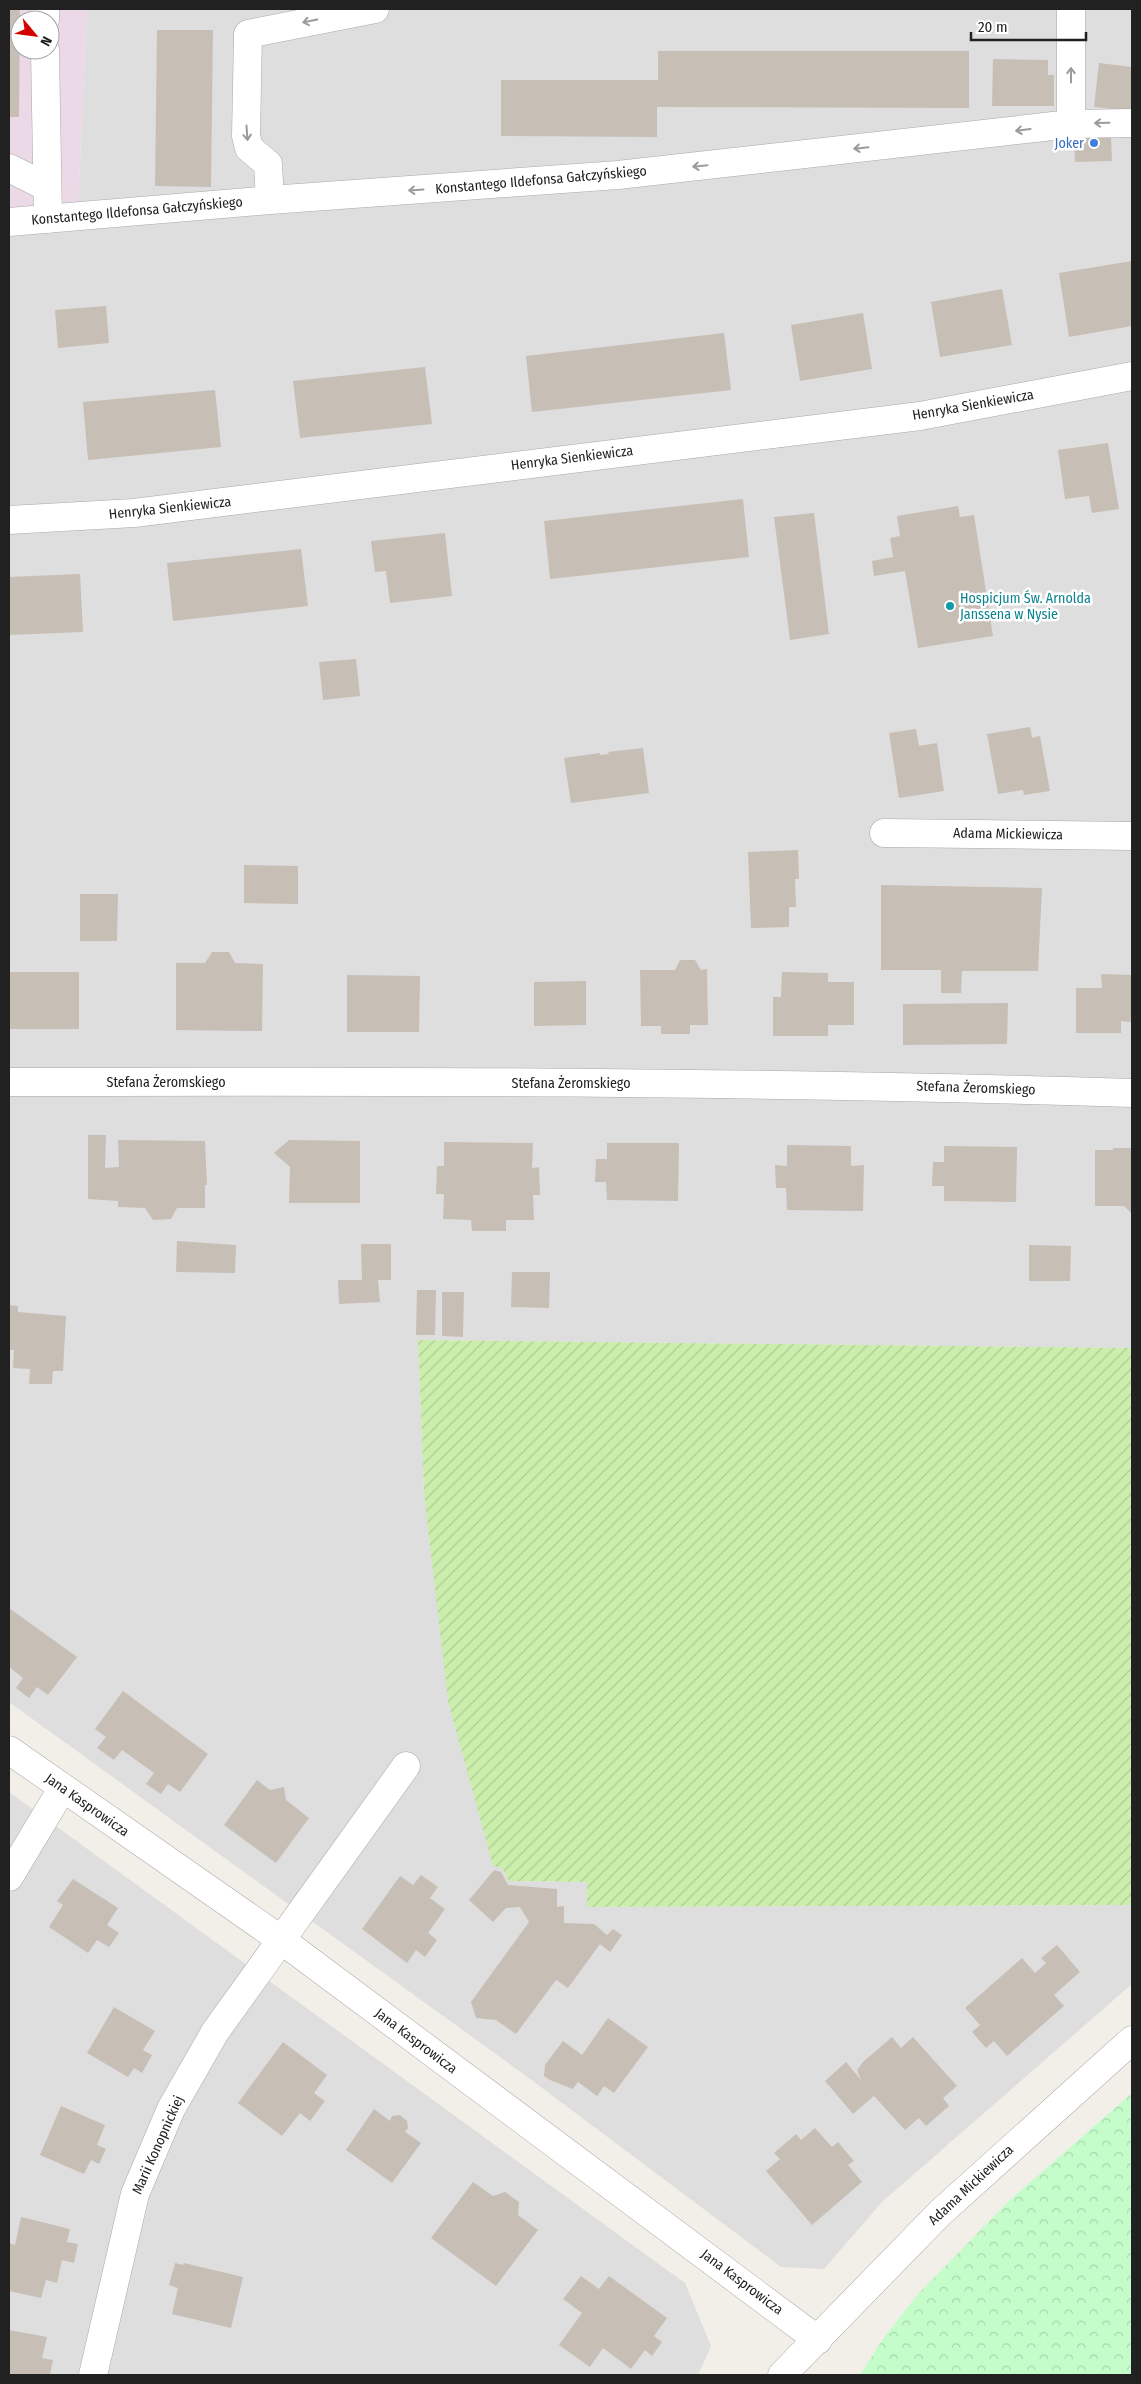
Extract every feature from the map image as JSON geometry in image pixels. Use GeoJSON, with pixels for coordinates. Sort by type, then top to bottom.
{"type":"FeatureCollection","features":[{"type":"Feature","properties":{"kind":"street"},"geometry":{"type":"LineString","coordinates":[[270,200],[268,164],[249,148],[246,136],[248,34],[375,9]]}},
{"type":"Feature","properties":{"kind":"street"},"geometry":{"type":"LineString","coordinates":[[1071,9],[1071,124]]}},
{"type":"Feature","properties":{"kind":"street"},"geometry":{"type":"LineString","coordinates":[[45,60],[48,219]]}},
{"type":"Feature","properties":{"kind":"street","name":"Konstantego Ildefonsa Gałczyńskiego"},"geometry":{"type":"LineString","coordinates":[[9,222],[618,174],[1071,124],[1132,123]]}},
{"type":"Feature","properties":{"kind":"street"},"geometry":{"type":"LineString","coordinates":[[9,168],[47,187]]}},
{"type":"Feature","properties":{"kind":"street","name":"Henryka Sienkiewicza"},"geometry":{"type":"LineString","coordinates":[[9,520],[134,513],[920,416],[1132,376]]}},
{"type":"Feature","properties":{"kind":"street","name":"Adama Mickiewicza"},"geometry":{"type":"LineString","coordinates":[[884,833],[1132,836]]}},
{"type":"Feature","properties":{"kind":"street","name":"Stefana Żeromskiego"},"geometry":{"type":"LineString","coordinates":[[9,1082],[402,1081],[858,1085],[1132,1093]]}},
{"type":"Feature","properties":{"kind":"street","name":"Jana Kasprowicza"},"geometry":{"type":"LineString","coordinates":[[9,1750],[280,1939],[818,2340]]}},
{"type":"Feature","properties":{"kind":"street","name":"Marii Konopnickiej"},"geometry":{"type":"LineString","coordinates":[[93,2375],[135,2194],[171,2109],[215,2032],[406,1766]]}},
{"type":"Feature","properties":{"kind":"street"},"geometry":{"type":"LineString","coordinates":[[9,1877],[62,1788]]}},
{"type":"Feature","properties":{"kind":"street","name":"Adama Mickiewicza"},"geometry":{"type":"LineString","coordinates":[[782,2375],[940,2213],[1132,2040]]}},
{"type":"Feature","properties":{"kind":"street","name":"Adama Mickiewicza"},"geometry":{"type":"LineString","coordinates":[[805,2375],[818,2340]]}},
{"type":"Feature","properties":{"kind":"shaded area"},"geometry":{"type":"Polygon","coordinates":[[[9,9],[87,9],[78,205],[9,210],[9,9]]]}},
{"type":"Feature","properties":{"kind":"shaded area"},"geometry":{"type":"Polygon","coordinates":[[[87,9],[1132,9],[1132,1348],[418,1340],[424,1493],[502,1868],[509,1881],[587,1882],[588,1907],[1132,1905],[1132,1984],[882,2202],[824,2269],[781,2267],[522,2073],[9,1702],[9,210],[78,205],[87,9]]]}},
{"type":"Feature","properties":{"kind":"shaded area"},"geometry":{"type":"Polygon","coordinates":[[[9,1792],[685,2283],[711,2346],[698,2375],[9,2375],[9,1792]]]}},
{"type":"Feature","properties":{"kind":"green space"},"geometry":{"type":"Polygon","coordinates":[[[418,1340],[1132,1348],[1132,1905],[587,1907],[587,1882],[509,1881],[502,1868],[493,1866],[448,1701],[424,1493],[418,1340]]]}},
{"type":"Feature","properties":{"kind":"green space"},"geometry":{"type":"Polygon","coordinates":[[[1132,2093],[1132,2375],[860,2375],[883,2339],[917,2295],[1010,2200],[1132,2093]]]}},
{"type":"Feature","properties":{"kind":"building"},"geometry":{"type":"Polygon","coordinates":[[[9,9],[20,9],[10,10],[10,60],[20,60],[19,117],[9,117],[9,9]]]}},
{"type":"Feature","properties":{"kind":"building"},"geometry":{"type":"Polygon","coordinates":[[[157,30],[213,30],[211,187],[155,186],[157,30]]]}},
{"type":"Feature","properties":{"kind":"building"},"geometry":{"type":"Polygon","coordinates":[[[658,51],[969,51],[969,108],[657,107],[657,137],[501,136],[501,80],[658,80],[658,51]]]}},
{"type":"Feature","properties":{"kind":"building"},"geometry":{"type":"Polygon","coordinates":[[[993,59],[1048,60],[1048,75],[1054,75],[1054,106],[992,106],[993,59]]]}},
{"type":"Feature","properties":{"kind":"building"},"geometry":{"type":"Polygon","coordinates":[[[1099,63],[1132,67],[1132,111],[1094,107],[1099,63]]]}},
{"type":"Feature","properties":{"kind":"building"},"geometry":{"type":"Polygon","coordinates":[[[1111,137],[1112,161],[1075,162],[1074,138],[1111,137]]]}},
{"type":"Feature","properties":{"kind":"building"},"geometry":{"type":"Polygon","coordinates":[[[1132,261],[1132,326],[1069,337],[1059,273],[1132,261]]]}},
{"type":"Feature","properties":{"kind":"building"},"geometry":{"type":"Polygon","coordinates":[[[1002,289],[1012,345],[940,357],[931,302],[1002,289]]]}},
{"type":"Feature","properties":{"kind":"building"},"geometry":{"type":"Polygon","coordinates":[[[106,306],[109,343],[58,348],[55,310],[106,306]]]}},
{"type":"Feature","properties":{"kind":"building"},"geometry":{"type":"Polygon","coordinates":[[[863,313],[872,369],[800,381],[791,325],[863,313]]]}},
{"type":"Feature","properties":{"kind":"building"},"geometry":{"type":"Polygon","coordinates":[[[724,333],[731,390],[532,412],[526,356],[724,333]]]}},
{"type":"Feature","properties":{"kind":"building"},"geometry":{"type":"Polygon","coordinates":[[[425,367],[432,424],[300,438],[293,381],[425,367]]]}},
{"type":"Feature","properties":{"kind":"building"},"geometry":{"type":"Polygon","coordinates":[[[215,390],[221,447],[88,460],[83,402],[215,390]]]}},
{"type":"Feature","properties":{"kind":"building"},"geometry":{"type":"Polygon","coordinates":[[[1108,443],[1119,509],[1092,513],[1089,496],[1065,499],[1058,450],[1108,443]]]}},
{"type":"Feature","properties":{"kind":"building"},"geometry":{"type":"Polygon","coordinates":[[[743,499],[749,557],[550,579],[544,521],[743,499]]]}},
{"type":"Feature","properties":{"kind":"building","name":"Hospicjum Św. Arnolda Janssena w Nysie"},"geometry":{"type":"Polygon","coordinates":[[[958,506],[960,517],[974,515],[993,636],[918,648],[905,571],[874,576],[872,561],[893,557],[890,538],[900,536],[897,516],[958,506]]]}},
{"type":"Feature","properties":{"kind":"building"},"geometry":{"type":"Polygon","coordinates":[[[814,513],[829,634],[790,640],[774,517],[814,513]]]}},
{"type":"Feature","properties":{"kind":"building"},"geometry":{"type":"Polygon","coordinates":[[[445,533],[452,596],[390,603],[386,571],[375,572],[371,541],[445,533]]]}},
{"type":"Feature","properties":{"kind":"building"},"geometry":{"type":"Polygon","coordinates":[[[301,549],[308,606],[173,621],[167,563],[301,549]]]}},
{"type":"Feature","properties":{"kind":"building"},"geometry":{"type":"Polygon","coordinates":[[[80,574],[83,632],[9,635],[9,577],[80,574]]]}},
{"type":"Feature","properties":{"kind":"building"},"geometry":{"type":"Polygon","coordinates":[[[356,659],[360,696],[323,700],[319,662],[356,659]]]}},
{"type":"Feature","properties":{"kind":"building"},"geometry":{"type":"Polygon","coordinates":[[[1030,727],[1032,738],[1040,736],[1050,791],[1024,795],[1023,790],[998,794],[987,734],[1030,727]]]}},
{"type":"Feature","properties":{"kind":"building"},"geometry":{"type":"Polygon","coordinates":[[[916,729],[919,746],[937,743],[944,791],[899,798],[889,733],[916,729]]]}},
{"type":"Feature","properties":{"kind":"building"},"geometry":{"type":"Polygon","coordinates":[[[643,748],[649,793],[571,803],[564,758],[600,753],[600,755],[609,754],[608,752],[643,748]]]}},
{"type":"Feature","properties":{"kind":"building"},"geometry":{"type":"Polygon","coordinates":[[[798,850],[799,879],[795,879],[796,907],[789,907],[789,927],[751,928],[748,852],[798,850]]]}},
{"type":"Feature","properties":{"kind":"building"},"geometry":{"type":"Polygon","coordinates":[[[244,865],[298,866],[298,904],[244,903],[244,865]]]}},
{"type":"Feature","properties":{"kind":"building"},"geometry":{"type":"Polygon","coordinates":[[[881,885],[1042,888],[1038,971],[962,971],[961,993],[941,993],[941,970],[881,970],[881,885]]]}},
{"type":"Feature","properties":{"kind":"building"},"geometry":{"type":"Polygon","coordinates":[[[80,894],[118,894],[117,941],[80,941],[80,894]]]}},
{"type":"Feature","properties":{"kind":"building"},"geometry":{"type":"Polygon","coordinates":[[[212,952],[229,952],[235,963],[263,964],[262,1031],[176,1030],[176,963],[205,963],[212,952]]]}},
{"type":"Feature","properties":{"kind":"building"},"geometry":{"type":"Polygon","coordinates":[[[680,960],[695,960],[701,970],[707,969],[708,1025],[690,1025],[690,1034],[661,1034],[661,1026],[641,1026],[640,970],[675,970],[680,960]]]}},
{"type":"Feature","properties":{"kind":"building"},"geometry":{"type":"Polygon","coordinates":[[[9,972],[79,972],[79,1029],[9,1029],[9,972]]]}},
{"type":"Feature","properties":{"kind":"building"},"geometry":{"type":"Polygon","coordinates":[[[782,972],[828,973],[828,982],[854,982],[854,1025],[828,1025],[828,1036],[773,1036],[773,997],[781,997],[782,972]]]}},
{"type":"Feature","properties":{"kind":"building"},"geometry":{"type":"Polygon","coordinates":[[[1101,974],[1132,975],[1132,1022],[1121,1021],[1121,1033],[1076,1033],[1076,988],[1102,988],[1101,974]]]}},
{"type":"Feature","properties":{"kind":"building"},"geometry":{"type":"Polygon","coordinates":[[[347,975],[420,976],[419,1032],[347,1032],[347,975]]]}},
{"type":"Feature","properties":{"kind":"building"},"geometry":{"type":"Polygon","coordinates":[[[586,981],[586,1025],[534,1026],[534,982],[586,981]]]}},
{"type":"Feature","properties":{"kind":"building"},"geometry":{"type":"Polygon","coordinates":[[[1008,1003],[1007,1044],[903,1045],[903,1004],[1008,1003]]]}},
{"type":"Feature","properties":{"kind":"building"},"geometry":{"type":"Polygon","coordinates":[[[88,1135],[106,1135],[105,1168],[119,1167],[118,1140],[205,1141],[207,1185],[205,1185],[205,1208],[177,1208],[171,1219],[153,1220],[145,1208],[118,1207],[118,1201],[88,1199],[88,1135]]]}},
{"type":"Feature","properties":{"kind":"building"},"geometry":{"type":"Polygon","coordinates":[[[289,1140],[360,1141],[360,1203],[289,1203],[290,1167],[274,1153],[289,1140]]]}},
{"type":"Feature","properties":{"kind":"building"},"geometry":{"type":"Polygon","coordinates":[[[444,1142],[533,1143],[532,1168],[539,1167],[540,1195],[533,1195],[534,1220],[506,1220],[506,1231],[472,1231],[471,1220],[443,1219],[444,1194],[436,1194],[437,1166],[444,1166],[444,1142]]]}},
{"type":"Feature","properties":{"kind":"building"},"geometry":{"type":"Polygon","coordinates":[[[607,1143],[679,1143],[678,1201],[607,1200],[606,1182],[595,1182],[596,1159],[607,1159],[607,1143]]]}},
{"type":"Feature","properties":{"kind":"building"},"geometry":{"type":"Polygon","coordinates":[[[787,1145],[851,1146],[851,1166],[864,1165],[863,1211],[787,1210],[786,1188],[776,1188],[775,1165],[787,1166],[787,1145]]]}},
{"type":"Feature","properties":{"kind":"building"},"geometry":{"type":"Polygon","coordinates":[[[944,1146],[1017,1147],[1016,1202],[944,1201],[944,1186],[932,1186],[933,1162],[944,1162],[944,1146]]]}},
{"type":"Feature","properties":{"kind":"building"},"geometry":{"type":"Polygon","coordinates":[[[1113,1148],[1132,1148],[1132,1214],[1124,1206],[1095,1206],[1095,1150],[1113,1150],[1113,1148]]]}},
{"type":"Feature","properties":{"kind":"building"},"geometry":{"type":"Polygon","coordinates":[[[177,1241],[236,1245],[235,1273],[176,1272],[177,1241]]]}},
{"type":"Feature","properties":{"kind":"building"},"geometry":{"type":"Polygon","coordinates":[[[361,1244],[391,1244],[391,1280],[378,1280],[380,1302],[339,1304],[338,1280],[362,1280],[361,1244]]]}},
{"type":"Feature","properties":{"kind":"building"},"geometry":{"type":"Polygon","coordinates":[[[1029,1245],[1071,1246],[1070,1281],[1029,1281],[1029,1245]]]}},
{"type":"Feature","properties":{"kind":"building"},"geometry":{"type":"Polygon","coordinates":[[[512,1272],[550,1272],[549,1308],[511,1307],[512,1272]]]}},
{"type":"Feature","properties":{"kind":"building"},"geometry":{"type":"Polygon","coordinates":[[[417,1290],[436,1290],[435,1335],[416,1335],[417,1290]]]}},
{"type":"Feature","properties":{"kind":"building"},"geometry":{"type":"Polygon","coordinates":[[[442,1292],[464,1292],[463,1337],[442,1336],[442,1292]]]}},
{"type":"Feature","properties":{"kind":"building"},"geometry":{"type":"Polygon","coordinates":[[[9,1305],[18,1306],[18,1312],[66,1316],[63,1371],[53,1371],[52,1384],[29,1384],[30,1369],[13,1368],[14,1350],[9,1350],[9,1305]]]}},
{"type":"Feature","properties":{"kind":"building"},"geometry":{"type":"Polygon","coordinates":[[[9,1608],[77,1657],[48,1695],[37,1687],[29,1698],[16,1688],[23,1678],[9,1667],[9,1608]]]}},
{"type":"Feature","properties":{"kind":"building"},"geometry":{"type":"Polygon","coordinates":[[[123,1691],[208,1754],[180,1792],[168,1784],[161,1794],[146,1784],[154,1773],[122,1750],[114,1760],[97,1748],[106,1737],[95,1729],[123,1691]]]}},
{"type":"Feature","properties":{"kind":"building"},"geometry":{"type":"Polygon","coordinates":[[[257,1780],[270,1790],[284,1787],[286,1800],[309,1818],[276,1863],[224,1825],[257,1780]]]}},
{"type":"Feature","properties":{"kind":"building"},"geometry":{"type":"Polygon","coordinates":[[[494,1870],[501,1872],[508,1885],[557,1889],[557,1907],[564,1906],[564,1923],[594,1924],[607,1935],[613,1929],[622,1935],[610,1952],[600,1944],[568,1988],[556,1980],[516,2034],[496,2020],[476,2018],[471,2002],[529,1922],[520,1907],[506,1908],[493,1922],[469,1900],[494,1870]]]}},
{"type":"Feature","properties":{"kind":"building"},"geometry":{"type":"Polygon","coordinates":[[[421,1875],[438,1887],[430,1898],[445,1909],[428,1933],[437,1940],[425,1957],[416,1950],[407,1963],[362,1929],[400,1876],[413,1885],[421,1875]]]}},
{"type":"Feature","properties":{"kind":"building"},"geometry":{"type":"Polygon","coordinates":[[[73,1879],[118,1908],[107,1925],[119,1933],[109,1947],[97,1940],[88,1953],[49,1927],[63,1905],[57,1901],[73,1879]]]}},
{"type":"Feature","properties":{"kind":"building"},"geometry":{"type":"Polygon","coordinates":[[[1057,1945],[1080,1972],[1054,1995],[1064,2006],[1007,2056],[994,2041],[986,2048],[972,2032],[980,2025],[965,2008],[1022,1958],[1035,1973],[1046,1963],[1041,1958],[1057,1945]]]}},
{"type":"Feature","properties":{"kind":"building"},"geometry":{"type":"Polygon","coordinates":[[[114,2007],[155,2031],[143,2050],[152,2055],[142,2073],[134,2068],[128,2077],[87,2053],[114,2007]]]}},
{"type":"Feature","properties":{"kind":"building"},"geometry":{"type":"Polygon","coordinates":[[[608,2018],[648,2047],[614,2093],[604,2086],[597,2096],[578,2082],[573,2089],[544,2076],[545,2065],[563,2041],[582,2055],[608,2018]]]}},
{"type":"Feature","properties":{"kind":"building"},"geometry":{"type":"Polygon","coordinates":[[[892,2037],[901,2048],[913,2037],[957,2086],[943,2098],[949,2106],[926,2126],[919,2118],[905,2130],[874,2096],[853,2114],[825,2081],[846,2062],[861,2080],[857,2070],[863,2062],[892,2037]]]}},
{"type":"Feature","properties":{"kind":"building"},"geometry":{"type":"Polygon","coordinates":[[[283,2042],[327,2075],[314,2093],[325,2101],[310,2121],[300,2113],[282,2136],[238,2103],[283,2042]]]}},
{"type":"Feature","properties":{"kind":"building"},"geometry":{"type":"Polygon","coordinates":[[[61,2106],[105,2125],[97,2145],[106,2149],[99,2164],[91,2160],[84,2174],[40,2155],[61,2106]]]}},
{"type":"Feature","properties":{"kind":"building"},"geometry":{"type":"Polygon","coordinates":[[[374,2109],[390,2121],[392,2116],[400,2115],[407,2121],[408,2128],[405,2132],[421,2143],[392,2183],[346,2150],[374,2109]]]}},
{"type":"Feature","properties":{"kind":"building"},"geometry":{"type":"Polygon","coordinates":[[[815,2128],[832,2147],[838,2142],[854,2161],[848,2165],[862,2182],[812,2225],[766,2171],[780,2159],[774,2153],[796,2134],[801,2140],[815,2128]]]}},
{"type":"Feature","properties":{"kind":"building"},"geometry":{"type":"Polygon","coordinates":[[[473,2182],[493,2196],[505,2192],[519,2202],[518,2215],[538,2230],[496,2286],[431,2238],[473,2182]]]}},
{"type":"Feature","properties":{"kind":"building"},"geometry":{"type":"Polygon","coordinates":[[[21,2217],[70,2229],[67,2242],[78,2244],[74,2263],[62,2260],[57,2283],[46,2280],[41,2298],[9,2291],[9,2243],[15,2245],[21,2217]]]}},
{"type":"Feature","properties":{"kind":"building"},"geometry":{"type":"Polygon","coordinates":[[[175,2263],[183,2265],[184,2263],[243,2277],[231,2328],[172,2314],[178,2288],[169,2285],[175,2263]]]}},
{"type":"Feature","properties":{"kind":"building"},"geometry":{"type":"Polygon","coordinates":[[[581,2276],[599,2289],[609,2276],[667,2318],[654,2336],[662,2342],[652,2356],[645,2350],[631,2369],[603,2348],[590,2367],[559,2345],[582,2313],[563,2299],[581,2276]]]}},
{"type":"Feature","properties":{"kind":"building"},"geometry":{"type":"Polygon","coordinates":[[[9,2330],[47,2337],[42,2358],[53,2360],[50,2375],[9,2375],[9,2330]]]}},
{"type":"Feature","properties":{"kind":"place","name":"Joker"},"geometry":{"type":"Point","coordinates":[1094,143]}},
{"type":"Feature","properties":{"kind":"place","name":"Hospicjum Św. Arnolda Janssena w Nysie"},"geometry":{"type":"Point","coordinates":[950,606]}}]}
